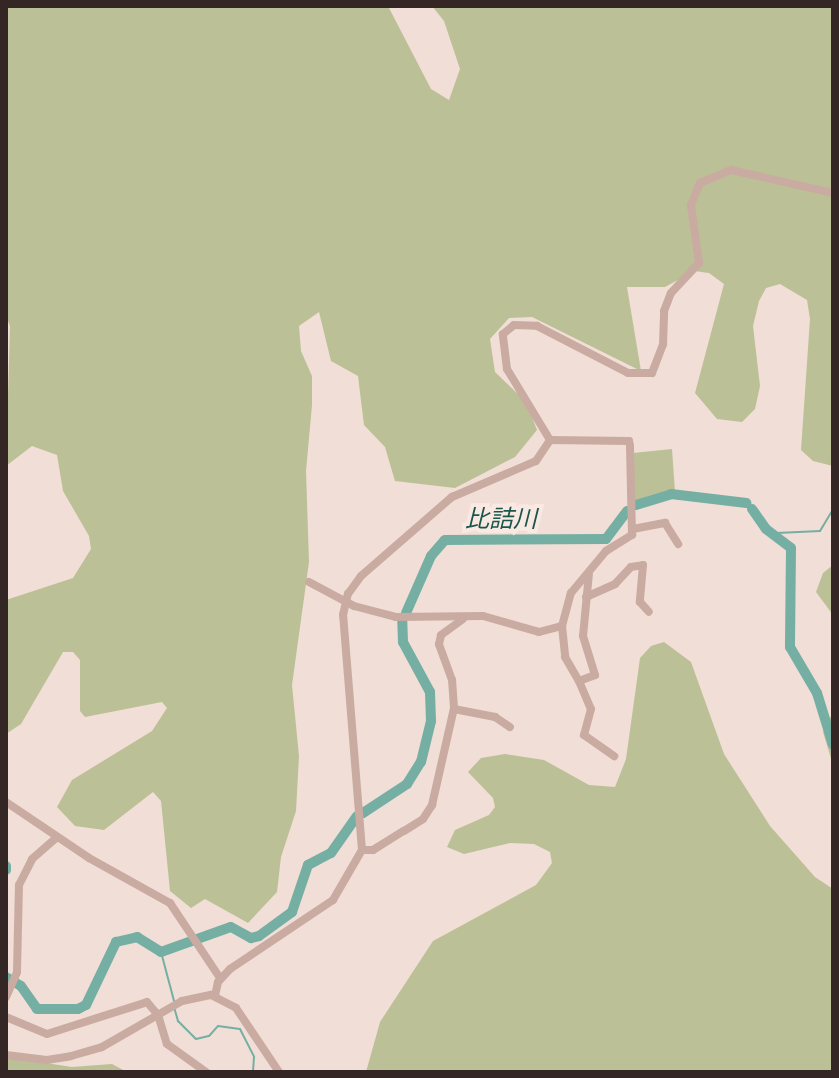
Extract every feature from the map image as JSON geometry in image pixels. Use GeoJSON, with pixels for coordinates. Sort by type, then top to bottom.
{"type":"FeatureCollection","features":[{"type":"Feature","properties":{"kind":"street"},"geometry":{"type":"LineString","coordinates":[[550,440],[507,369],[503,334],[514,325],[537,326],[628,373],[652,373],[663,344],[664,311],[671,293],[699,263],[691,205],[700,183],[718,172],[742,171],[833,193]]}},
{"type":"Feature","properties":{"kind":"street"},"geometry":{"type":"LineString","coordinates":[[550,440],[629,441],[633,529]]}},
{"type":"Feature","properties":{"kind":"street"},"geometry":{"type":"LineString","coordinates":[[215,996],[220,978],[323,910],[342,890],[362,850],[349,711],[346,602],[361,576],[452,497],[536,461],[550,440]]}},
{"type":"Feature","properties":{"kind":"street"},"geometry":{"type":"LineString","coordinates":[[614,756],[584,735],[591,709],[565,657],[562,626],[571,593],[633,529],[665,523],[678,544]]}},
{"type":"Feature","properties":{"kind":"street"},"geometry":{"type":"LineString","coordinates":[[586,597],[615,584],[631,567],[643,565],[640,602],[649,612]]}},
{"type":"Feature","properties":{"kind":"street"},"geometry":{"type":"LineString","coordinates":[[579,681],[595,675],[583,636],[589,572]]}},
{"type":"Feature","properties":{"kind":"street"},"geometry":{"type":"LineString","coordinates":[[309,582],[346,602],[396,617],[483,616],[539,632],[562,626]]}},
{"type":"Feature","properties":{"kind":"street"},"geometry":{"type":"LineString","coordinates":[[362,850],[373,850],[428,813],[454,709],[452,680],[439,644],[441,635],[467,617]]}},
{"type":"Feature","properties":{"kind":"street"},"geometry":{"type":"LineString","coordinates":[[454,709],[495,717],[510,727]]}},
{"type":"Feature","properties":{"kind":"street"},"geometry":{"type":"LineString","coordinates":[[6,802],[57,837],[170,903],[220,978]]}},
{"type":"Feature","properties":{"kind":"street"},"geometry":{"type":"LineString","coordinates":[[6,997],[19,963],[19,885],[32,859],[57,837]]}},
{"type":"Feature","properties":{"kind":"street"},"geometry":{"type":"LineString","coordinates":[[6,1055],[47,1060],[71,1056],[102,1047],[190,997],[215,996],[236,1008],[279,1072]]}},
{"type":"Feature","properties":{"kind":"street"},"geometry":{"type":"LineString","coordinates":[[6,1017],[47,1034],[143,1001],[158,1015],[167,1044],[206,1072]]}},
{"type":"Feature","properties":{"kind":"green space"},"geometry":{"type":"Polygon","coordinates":[[[6,6],[388,6],[431,89],[449,100],[460,69],[444,21],[432,6],[833,6],[833,466],[813,461],[801,450],[810,319],[807,300],[780,284],[766,288],[759,301],[753,326],[760,386],[755,409],[742,422],[717,419],[695,393],[724,284],[709,273],[694,271],[665,287],[627,287],[641,371],[532,317],[509,318],[490,339],[495,372],[526,402],[537,430],[515,457],[455,488],[395,481],[385,447],[364,425],[358,376],[331,361],[319,312],[299,326],[301,351],[312,376],[312,405],[306,471],[309,562],[292,685],[299,756],[296,811],[281,857],[277,892],[248,923],[205,899],[191,908],[170,891],[161,801],[153,792],[104,830],[75,826],[57,807],[72,780],[152,731],[167,708],[162,702],[85,717],[80,711],[80,660],[73,652],[63,652],[21,724],[6,734],[6,600],[73,578],[91,549],[89,536],[63,491],[57,455],[32,446],[6,466],[10,326],[6,316],[6,6]]]}},
{"type":"Feature","properties":{"kind":"green space"},"geometry":{"type":"Polygon","coordinates":[[[672,449],[675,492],[634,503],[633,453],[672,449]]]}},
{"type":"Feature","properties":{"kind":"green space"},"geometry":{"type":"Polygon","coordinates":[[[833,565],[833,615],[816,592],[823,573],[833,565]]]}},
{"type":"Feature","properties":{"kind":"green space"},"geometry":{"type":"Polygon","coordinates":[[[664,642],[691,662],[724,754],[770,826],[815,877],[833,889],[833,1072],[366,1072],[380,1022],[433,941],[536,885],[552,863],[550,852],[534,844],[510,843],[464,854],[447,847],[455,830],[489,815],[495,807],[493,798],[468,772],[481,758],[505,754],[544,760],[589,785],[615,787],[626,759],[640,658],[651,646],[664,642]]]}},
{"type":"Feature","properties":{"kind":"green space"},"geometry":{"type":"Polygon","coordinates":[[[833,712],[833,765],[823,732],[833,712]]]}},
{"type":"Feature","properties":{"kind":"green space"},"geometry":{"type":"Polygon","coordinates":[[[6,1057],[72,1067],[112,1064],[127,1072],[6,1072],[6,1057]]]}},
{"type":"Feature","properties":{"kind":"waterway","name":"比詰川"},"geometry":{"type":"LineString","coordinates":[[636,505],[671,494],[746,503]]}},
{"type":"Feature","properties":{"kind":"waterway","name":"比詰川"},"geometry":{"type":"LineString","coordinates":[[752,509],[766,529],[791,548],[790,647],[817,693],[833,745]]}},
{"type":"Feature","properties":{"kind":"waterway"},"geometry":{"type":"LineString","coordinates":[[777,533],[820,531],[833,509]]}},
{"type":"Feature","properties":{"kind":"waterway","name":"比詰川"},"geometry":{"type":"LineString","coordinates":[[406,613],[431,556],[445,540],[606,539],[627,511]]}},
{"type":"Feature","properties":{"kind":"waterway","name":"比詰川"},"geometry":{"type":"LineString","coordinates":[[363,813],[407,784],[421,762],[431,721],[430,692],[403,642],[402,619]]}},
{"type":"Feature","properties":{"kind":"waterway","name":"比詰川"},"geometry":{"type":"LineString","coordinates":[[6,977],[21,986],[37,1009],[78,1009],[86,1005],[116,942],[137,937],[161,952],[231,927],[251,938],[259,936],[292,912],[308,865],[331,853],[357,816]]}},
{"type":"Feature","properties":{"kind":"waterway"},"geometry":{"type":"LineString","coordinates":[[161,952],[174,1001]]}},
{"type":"Feature","properties":{"kind":"waterway"},"geometry":{"type":"LineString","coordinates":[[174,1007],[178,1021],[196,1039],[209,1036],[218,1026],[240,1029],[254,1057],[253,1072]]}}]}
